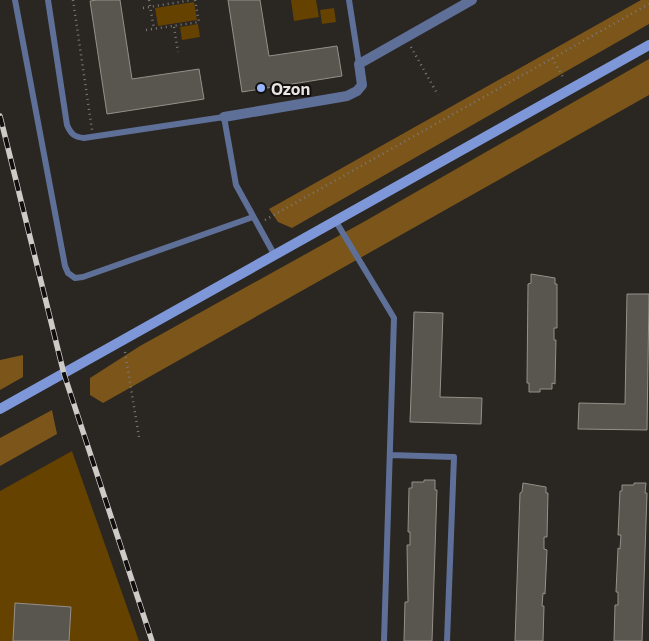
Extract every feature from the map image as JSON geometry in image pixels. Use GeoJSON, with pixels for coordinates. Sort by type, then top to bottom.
{"type":"FeatureCollection","features":[{"type":"Feature","properties":{"kind":"street"},"geometry":{"type":"LineString","coordinates":[[224,117],[343,98],[360,88],[359,64],[472,0]]}},
{"type":"Feature","properties":{"kind":"street"},"geometry":{"type":"LineString","coordinates":[[0,410],[274,254],[649,45]]}},
{"type":"Feature","properties":{"kind":"lane"},"geometry":{"type":"LineString","coordinates":[[15,0],[63,256],[68,273],[75,278],[84,277],[253,217]]}},
{"type":"Feature","properties":{"kind":"lane"},"geometry":{"type":"LineString","coordinates":[[48,0],[66,125],[70,132],[76,137],[93,137],[224,117],[236,185],[274,254]]}},
{"type":"Feature","properties":{"kind":"lane"},"geometry":{"type":"LineString","coordinates":[[350,0],[359,64]]}},
{"type":"Feature","properties":{"kind":"lane"},"geometry":{"type":"LineString","coordinates":[[335,220],[394,318],[384,641]]}},
{"type":"Feature","properties":{"kind":"lane"},"geometry":{"type":"LineString","coordinates":[[390,455],[454,457],[447,641]]}},
{"type":"Feature","properties":{"kind":"path"},"geometry":{"type":"LineString","coordinates":[[72,0],[93,137]]}},
{"type":"Feature","properties":{"kind":"path"},"geometry":{"type":"LineString","coordinates":[[150,0],[154,29]]}},
{"type":"Feature","properties":{"kind":"path"},"geometry":{"type":"LineString","coordinates":[[143,8],[193,0],[198,22],[146,30]]}},
{"type":"Feature","properties":{"kind":"path"},"geometry":{"type":"LineString","coordinates":[[257,224],[649,4]]}},
{"type":"Feature","properties":{"kind":"path"},"geometry":{"type":"LineString","coordinates":[[174,26],[178,52]]}},
{"type":"Feature","properties":{"kind":"path"},"geometry":{"type":"LineString","coordinates":[[409,44],[438,95]]}},
{"type":"Feature","properties":{"kind":"path"},"geometry":{"type":"LineString","coordinates":[[552,58],[563,77]]}},
{"type":"Feature","properties":{"kind":"path"},"geometry":{"type":"LineString","coordinates":[[123,340],[139,437]]}},
{"type":"Feature","properties":{"kind":"shaded area"},"geometry":{"type":"Polygon","coordinates":[[[291,0],[316,0],[319,17],[294,21],[291,0]]]}},
{"type":"Feature","properties":{"kind":"shaded area"},"geometry":{"type":"Polygon","coordinates":[[[641,0],[649,0],[649,24],[292,228],[278,222],[269,209],[641,0]]]}},
{"type":"Feature","properties":{"kind":"shaded area"},"geometry":{"type":"Polygon","coordinates":[[[194,2],[197,20],[158,26],[155,8],[194,2]]]}},
{"type":"Feature","properties":{"kind":"shaded area"},"geometry":{"type":"Polygon","coordinates":[[[334,8],[336,22],[322,24],[320,10],[334,8]]]}},
{"type":"Feature","properties":{"kind":"shaded area"},"geometry":{"type":"Polygon","coordinates":[[[198,24],[200,37],[182,40],[180,27],[198,24]]]}},
{"type":"Feature","properties":{"kind":"shaded area"},"geometry":{"type":"Polygon","coordinates":[[[649,59],[649,95],[103,403],[90,395],[90,378],[140,346],[367,220],[649,59]]]}},
{"type":"Feature","properties":{"kind":"shaded area"},"geometry":{"type":"Polygon","coordinates":[[[23,355],[23,377],[0,390],[0,360],[23,355]]]}},
{"type":"Feature","properties":{"kind":"shaded area"},"geometry":{"type":"Polygon","coordinates":[[[52,410],[57,434],[0,466],[0,438],[52,410]]]}},
{"type":"Feature","properties":{"kind":"shaded area"},"geometry":{"type":"Polygon","coordinates":[[[72,451],[139,641],[0,641],[0,491],[72,451]]]}},
{"type":"Feature","properties":{"kind":"building"},"geometry":{"type":"Polygon","coordinates":[[[120,0],[132,79],[199,69],[204,99],[107,114],[90,1],[120,0]]]}},
{"type":"Feature","properties":{"kind":"building"},"geometry":{"type":"Polygon","coordinates":[[[228,0],[260,0],[269,56],[337,46],[342,76],[242,92],[228,0]]]}},
{"type":"Feature","properties":{"kind":"building"},"geometry":{"type":"Polygon","coordinates":[[[531,274],[555,278],[555,284],[557,284],[557,328],[554,328],[554,340],[556,340],[555,384],[552,383],[552,389],[540,389],[540,392],[529,392],[529,383],[527,383],[528,284],[531,283],[531,274]]]}},
{"type":"Feature","properties":{"kind":"building"},"geometry":{"type":"Polygon","coordinates":[[[627,294],[649,294],[647,430],[578,429],[579,403],[625,404],[627,294]]]}},
{"type":"Feature","properties":{"kind":"building"},"geometry":{"type":"Polygon","coordinates":[[[414,312],[443,313],[440,397],[482,398],[481,424],[410,422],[414,312]]]}},
{"type":"Feature","properties":{"kind":"building"},"geometry":{"type":"Polygon","coordinates":[[[424,480],[435,480],[435,490],[437,490],[432,641],[404,641],[405,602],[408,602],[407,545],[410,545],[410,532],[408,532],[409,488],[412,488],[412,482],[424,482],[424,480]]]}},
{"type":"Feature","properties":{"kind":"building"},"geometry":{"type":"Polygon","coordinates":[[[523,483],[546,487],[546,493],[548,493],[547,537],[544,537],[544,549],[547,550],[545,594],[543,593],[542,606],[544,606],[543,641],[515,641],[520,493],[522,492],[523,483]]]}},
{"type":"Feature","properties":{"kind":"building"},"geometry":{"type":"Polygon","coordinates":[[[634,483],[646,483],[645,493],[647,493],[642,641],[614,641],[615,605],[618,605],[618,592],[616,592],[618,548],[620,549],[621,535],[618,535],[620,491],[622,491],[622,485],[634,485],[634,483]]]}},
{"type":"Feature","properties":{"kind":"building"},"geometry":{"type":"Polygon","coordinates":[[[15,603],[71,607],[69,641],[13,641],[15,603]]]}},
{"type":"Feature","properties":{"kind":"railway"},"geometry":{"type":"LineString","coordinates":[[0,116],[64,374],[152,641]]}},
{"type":"Feature","properties":{"kind":"place","name":"Ozon"},"geometry":{"type":"Point","coordinates":[261,88]}}]}
